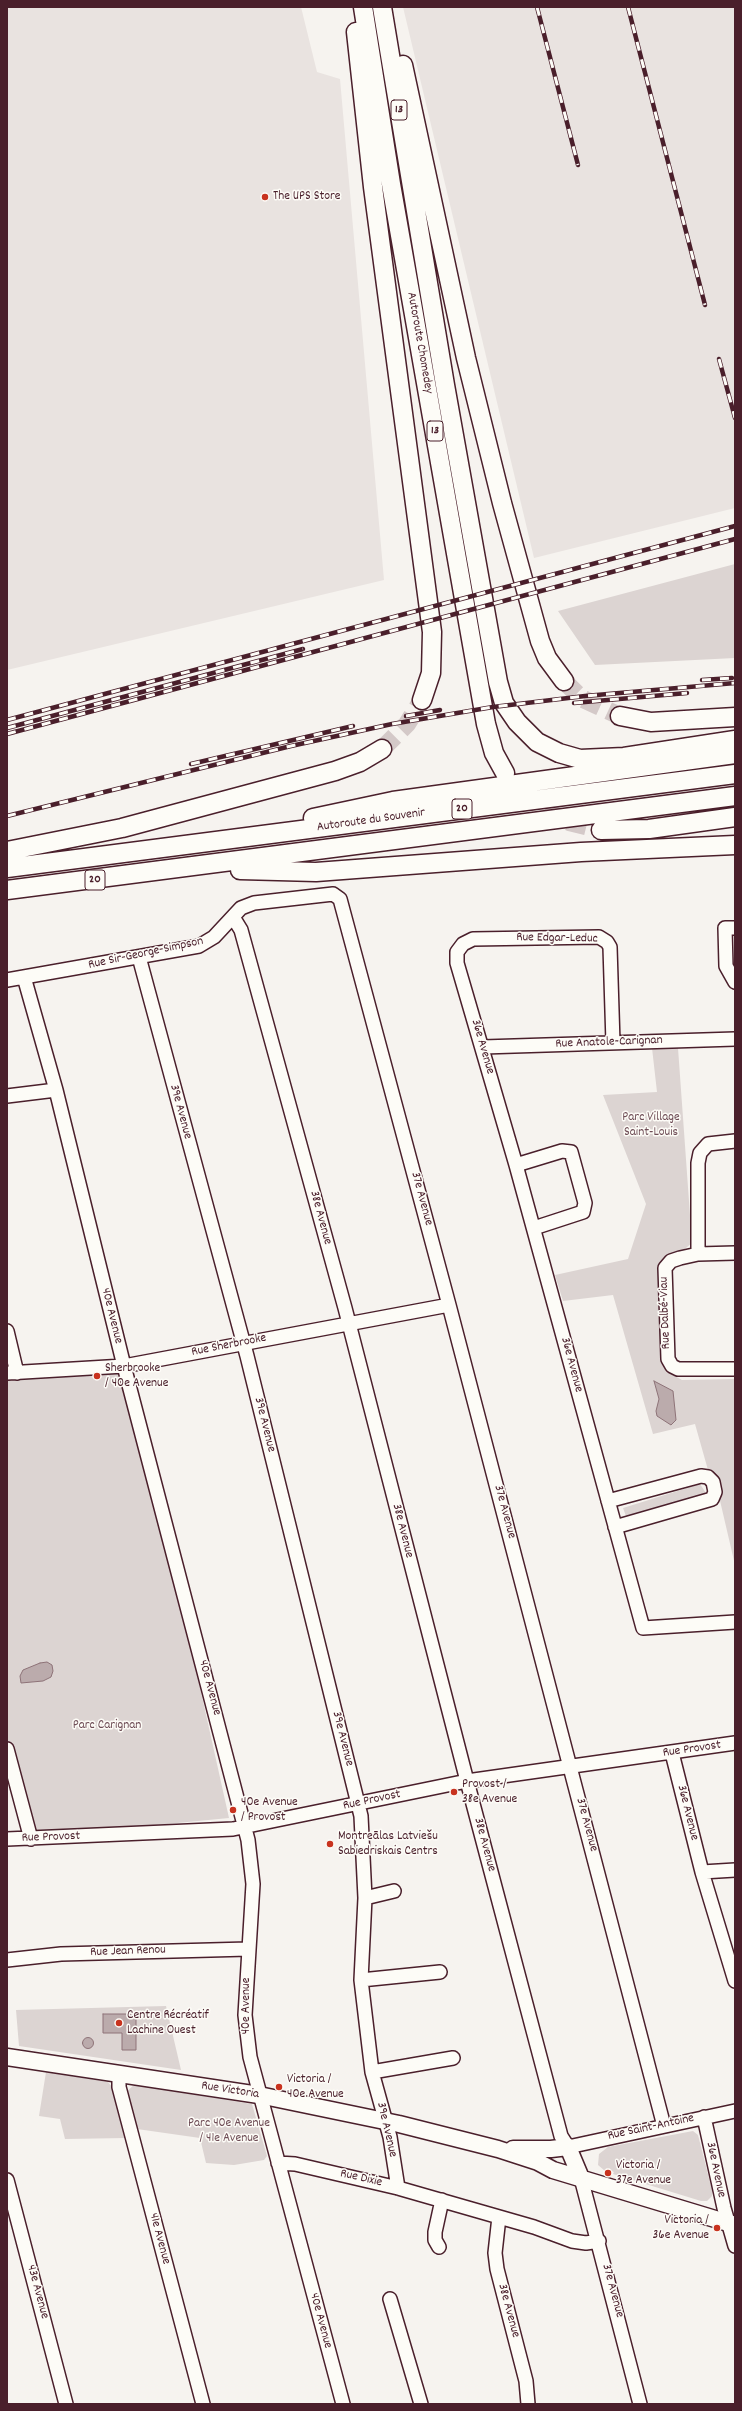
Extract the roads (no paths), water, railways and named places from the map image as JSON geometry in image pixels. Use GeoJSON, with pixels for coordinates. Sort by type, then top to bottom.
{"type":"FeatureCollection","features":[{"type":"Feature","properties":{"kind":"highway"},"geometry":{"type":"LineString","coordinates":[[353,7],[373,187],[432,632],[431,673],[422,700]]}},
{"type":"Feature","properties":{"kind":"highway","name":"Autoroute Chomedey"},"geometry":{"type":"LineString","coordinates":[[364,7],[391,184],[478,679],[491,743],[497,761],[505,773]]}},
{"type":"Feature","properties":{"kind":"highway","name":"Autoroute Chomedey"},"geometry":{"type":"LineString","coordinates":[[382,7],[415,212],[501,696],[517,722],[542,745],[567,757],[588,760],[608,759],[735,740]]}},
{"type":"Feature","properties":{"kind":"highway"},"geometry":{"type":"LineString","coordinates":[[390,7],[478,408],[537,632],[547,658],[564,681]]}},
{"type":"Feature","properties":{"kind":"highway"},"geometry":{"type":"LineString","coordinates":[[620,716],[651,722],[735,717]]}},
{"type":"Feature","properties":{"kind":"highway"},"geometry":{"type":"LineString","coordinates":[[7,851],[129,827],[335,771],[360,762],[382,750]]}},
{"type":"Feature","properties":{"kind":"highway"},"geometry":{"type":"LineString","coordinates":[[189,845],[393,801],[735,754]]}},
{"type":"Feature","properties":{"kind":"highway","name":"Autoroute du Souvenir"},"geometry":{"type":"LineString","coordinates":[[7,868],[735,774]]}},
{"type":"Feature","properties":{"kind":"highway","name":"Autoroute du Souvenir"},"geometry":{"type":"LineString","coordinates":[[7,890],[183,869],[735,796]]}},
{"type":"Feature","properties":{"kind":"highway"},"geometry":{"type":"LineString","coordinates":[[601,830],[649,829],[735,817]]}},
{"type":"Feature","properties":{"kind":"highway"},"geometry":{"type":"LineString","coordinates":[[706,821],[735,821]]}},
{"type":"Feature","properties":{"kind":"highway"},"geometry":{"type":"LineString","coordinates":[[183,869],[316,872],[568,853],[735,845]]}},
{"type":"Feature","properties":{"kind":"main road","name":"Rue Victoria"},"geometry":{"type":"LineString","coordinates":[[7,2057],[259,2095],[385,2122],[498,2149],[538,2162],[553,2170],[732,2224]]}},
{"type":"Feature","properties":{"kind":"main road","name":"Rue Victoria"},"geometry":{"type":"LineString","coordinates":[[498,2149],[571,2152]]}},
{"type":"Feature","properties":{"kind":"main road"},"geometry":{"type":"LineString","coordinates":[[538,2162],[553,2162],[571,2152],[582,2178]]}},
{"type":"Feature","properties":{"kind":"street","name":"Rue Sir-George-Simpson"},"geometry":{"type":"LineString","coordinates":[[7,980],[200,946],[214,937],[241,908],[254,903],[333,894],[340,899]]}},
{"type":"Feature","properties":{"kind":"street","name":"37e Avenue"},"geometry":{"type":"LineString","coordinates":[[340,899],[449,1305],[664,2126]]}},
{"type":"Feature","properties":{"kind":"street","name":"38e Avenue"},"geometry":{"type":"LineString","coordinates":[[233,917],[238,922],[241,930],[349,1323],[558,2128],[571,2152]]}},
{"type":"Feature","properties":{"kind":"street"},"geometry":{"type":"LineString","coordinates":[[735,928],[724,928],[726,966],[735,982]]}},
{"type":"Feature","properties":{"kind":"street","name":"Rue Edgar-Leduc"},"geometry":{"type":"LineString","coordinates":[[457,952],[463,944],[473,939],[599,937],[607,942],[610,947],[613,1043]]}},
{"type":"Feature","properties":{"kind":"street","name":"36e Avenue"},"geometry":{"type":"LineString","coordinates":[[457,952],[457,963],[483,1047],[534,1228],[643,1628],[735,1622]]}},
{"type":"Feature","properties":{"kind":"street","name":"39e Avenue"},"geometry":{"type":"LineString","coordinates":[[139,957],[244,1344],[361,1816],[365,1898],[361,1980],[372,2072],[390,2137],[398,2188]]}},
{"type":"Feature","properties":{"kind":"street","name":"40e Avenue"},"geometry":{"type":"LineString","coordinates":[[24,977],[56,1090],[124,1366],[245,1827],[253,1876],[248,1949],[246,2023],[253,2076],[343,2404]]}},
{"type":"Feature","properties":{"kind":"street","name":"Rue Anatole-Carignan"},"geometry":{"type":"LineString","coordinates":[[483,1047],[735,1039]]}},
{"type":"Feature","properties":{"kind":"street"},"geometry":{"type":"LineString","coordinates":[[7,1096],[56,1090]]}},
{"type":"Feature","properties":{"kind":"street"},"geometry":{"type":"LineString","coordinates":[[698,1254],[698,1163],[700,1153],[708,1144],[735,1141]]}},
{"type":"Feature","properties":{"kind":"street"},"geometry":{"type":"LineString","coordinates":[[516,1164],[562,1151],[571,1152],[585,1203],[583,1212],[534,1228]]}},
{"type":"Feature","properties":{"kind":"street","name":"Rue Dalbé-Viau"},"geometry":{"type":"LineString","coordinates":[[735,1253],[698,1254],[671,1261],[665,1268],[668,1359],[672,1366],[678,1369],[735,1369]]}},
{"type":"Feature","properties":{"kind":"street","name":"Rue Sherbrooke"},"geometry":{"type":"LineString","coordinates":[[12,1373],[124,1366],[449,1305]]}},
{"type":"Feature","properties":{"kind":"street"},"geometry":{"type":"LineString","coordinates":[[7,1331],[12,1373]]}},
{"type":"Feature","properties":{"kind":"street"},"geometry":{"type":"LineString","coordinates":[[608,1501],[701,1476],[708,1477],[713,1482],[715,1492],[712,1499],[615,1526]]}},
{"type":"Feature","properties":{"kind":"street","name":"Rue Provost"},"geometry":{"type":"LineString","coordinates":[[7,1839],[31,1839],[245,1827],[467,1781],[735,1743]]}},
{"type":"Feature","properties":{"kind":"street"},"geometry":{"type":"LineString","coordinates":[[7,1749],[31,1839]]}},
{"type":"Feature","properties":{"kind":"street","name":"36e Avenue"},"geometry":{"type":"LineString","coordinates":[[672,1753],[702,1872],[735,1981]]}},
{"type":"Feature","properties":{"kind":"street"},"geometry":{"type":"LineString","coordinates":[[702,1872],[735,1870]]}},
{"type":"Feature","properties":{"kind":"street"},"geometry":{"type":"LineString","coordinates":[[365,1898],[394,1891]]}},
{"type":"Feature","properties":{"kind":"street","name":"Rue Jean Renou"},"geometry":{"type":"LineString","coordinates":[[7,1960],[61,1954],[248,1949]]}},
{"type":"Feature","properties":{"kind":"street"},"geometry":{"type":"LineString","coordinates":[[361,1980],[440,1972]]}},
{"type":"Feature","properties":{"kind":"street"},"geometry":{"type":"LineString","coordinates":[[372,2072],[453,2058]]}},
{"type":"Feature","properties":{"kind":"street","name":"41e Avenue"},"geometry":{"type":"LineString","coordinates":[[119,2074],[119,2087],[203,2404]]}},
{"type":"Feature","properties":{"kind":"street","name":"Rue Saint-Antoine"},"geometry":{"type":"LineString","coordinates":[[571,2152],[597,2140],[735,2111]]}},
{"type":"Feature","properties":{"kind":"street","name":"36e Avenue"},"geometry":{"type":"LineString","coordinates":[[704,2117],[732,2224],[735,2246]]}},
{"type":"Feature","properties":{"kind":"street","name":"Rue Dixie"},"geometry":{"type":"LineString","coordinates":[[278,2163],[295,2164],[398,2188],[499,2217],[572,2241],[586,2243],[599,2241]]}},
{"type":"Feature","properties":{"kind":"street","name":"37e Avenue"},"geometry":{"type":"LineString","coordinates":[[582,2178],[640,2404]]}},
{"type":"Feature","properties":{"kind":"street","name":"43e Avenue"},"geometry":{"type":"LineString","coordinates":[[7,2180],[66,2404]]}},
{"type":"Feature","properties":{"kind":"street"},"geometry":{"type":"LineString","coordinates":[[439,2247],[435,2240],[434,2232],[442,2200]]}},
{"type":"Feature","properties":{"kind":"street","name":"38e Avenue"},"geometry":{"type":"LineString","coordinates":[[499,2217],[495,2253],[497,2269],[526,2381],[528,2404]]}},
{"type":"Feature","properties":{"kind":"street"},"geometry":{"type":"LineString","coordinates":[[390,2299],[421,2404]]}},
{"type":"Feature","properties":{"kind":"tunnel"},"geometry":{"type":"LineString","coordinates":[[564,681],[581,698],[620,716]]}},
{"type":"Feature","properties":{"kind":"tunnel"},"geometry":{"type":"LineString","coordinates":[[382,749],[407,724],[422,700]]}},
{"type":"Feature","properties":{"kind":"tunnel"},"geometry":{"type":"LineString","coordinates":[[523,794],[548,812],[569,822],[601,830]]}},
{"type":"Feature","properties":{"kind":"railway"},"geometry":{"type":"LineString","coordinates":[[537,7],[578,165]]}},
{"type":"Feature","properties":{"kind":"railway"},"geometry":{"type":"LineString","coordinates":[[628,7],[705,305]]}},
{"type":"Feature","properties":{"kind":"railway"},"geometry":{"type":"LineString","coordinates":[[719,359],[735,418]]}},
{"type":"Feature","properties":{"kind":"railway"},"geometry":{"type":"LineString","coordinates":[[7,720],[735,526]]}},
{"type":"Feature","properties":{"kind":"railway"},"geometry":{"type":"LineString","coordinates":[[7,734],[735,539]]}},
{"type":"Feature","properties":{"kind":"railway"},"geometry":{"type":"LineString","coordinates":[[7,728],[303,649]]}},
{"type":"Feature","properties":{"kind":"railway"},"geometry":{"type":"LineString","coordinates":[[702,680],[732,678]]}},
{"type":"Feature","properties":{"kind":"railway"},"geometry":{"type":"LineString","coordinates":[[7,816],[291,746],[392,724],[493,707],[585,696],[735,683]]}},
{"type":"Feature","properties":{"kind":"railway"},"geometry":{"type":"LineString","coordinates":[[574,703],[687,693]]}},
{"type":"Feature","properties":{"kind":"railway"},"geometry":{"type":"LineString","coordinates":[[406,716],[440,710]]}},
{"type":"Feature","properties":{"kind":"railway"},"geometry":{"type":"LineString","coordinates":[[191,764],[353,726]]}},
{"type":"Feature","properties":{"kind":"place","name":"The UPS Store"},"geometry":{"type":"Point","coordinates":[265,197]}},
{"type":"Feature","properties":{"kind":"place","name":"Sherbrooke / 40e Avenue"},"geometry":{"type":"Point","coordinates":[97,1376]}},
{"type":"Feature","properties":{"kind":"place","name":"Provost / 38e Avenue"},"geometry":{"type":"Point","coordinates":[454,1792]}},
{"type":"Feature","properties":{"kind":"place","name":"40e Avenue / Provost"},"geometry":{"type":"Point","coordinates":[233,1810]}},
{"type":"Feature","properties":{"kind":"place","name":"Montreālas Latviešu Sabiedriskais Centrs"},"geometry":{"type":"Point","coordinates":[330,1844]}},
{"type":"Feature","properties":{"kind":"place","name":"Centre Récréatif Lachine Ouest"},"geometry":{"type":"Point","coordinates":[119,2023]}},
{"type":"Feature","properties":{"kind":"place","name":"Victoria / 40e Avenue"},"geometry":{"type":"Point","coordinates":[279,2087]}},
{"type":"Feature","properties":{"kind":"place","name":"Victoria / 37e Avenue"},"geometry":{"type":"Point","coordinates":[608,2173]}},
{"type":"Feature","properties":{"kind":"place","name":"Victoria / 36e Avenue"},"geometry":{"type":"Point","coordinates":[717,2228]}},
{"type":"Feature","properties":{"kind":"park label","name":"Parc Village Saint-Louis"},"geometry":{"type":"Point","coordinates":[651,1126]}},
{"type":"Feature","properties":{"kind":"park label","name":"Parc Carignan"},"geometry":{"type":"Point","coordinates":[107,1726]}},
{"type":"Feature","properties":{"kind":"park label","name":"Parc 40e Avenue / 41e Avenue"},"geometry":{"type":"Point","coordinates":[229,2132]}}]}
